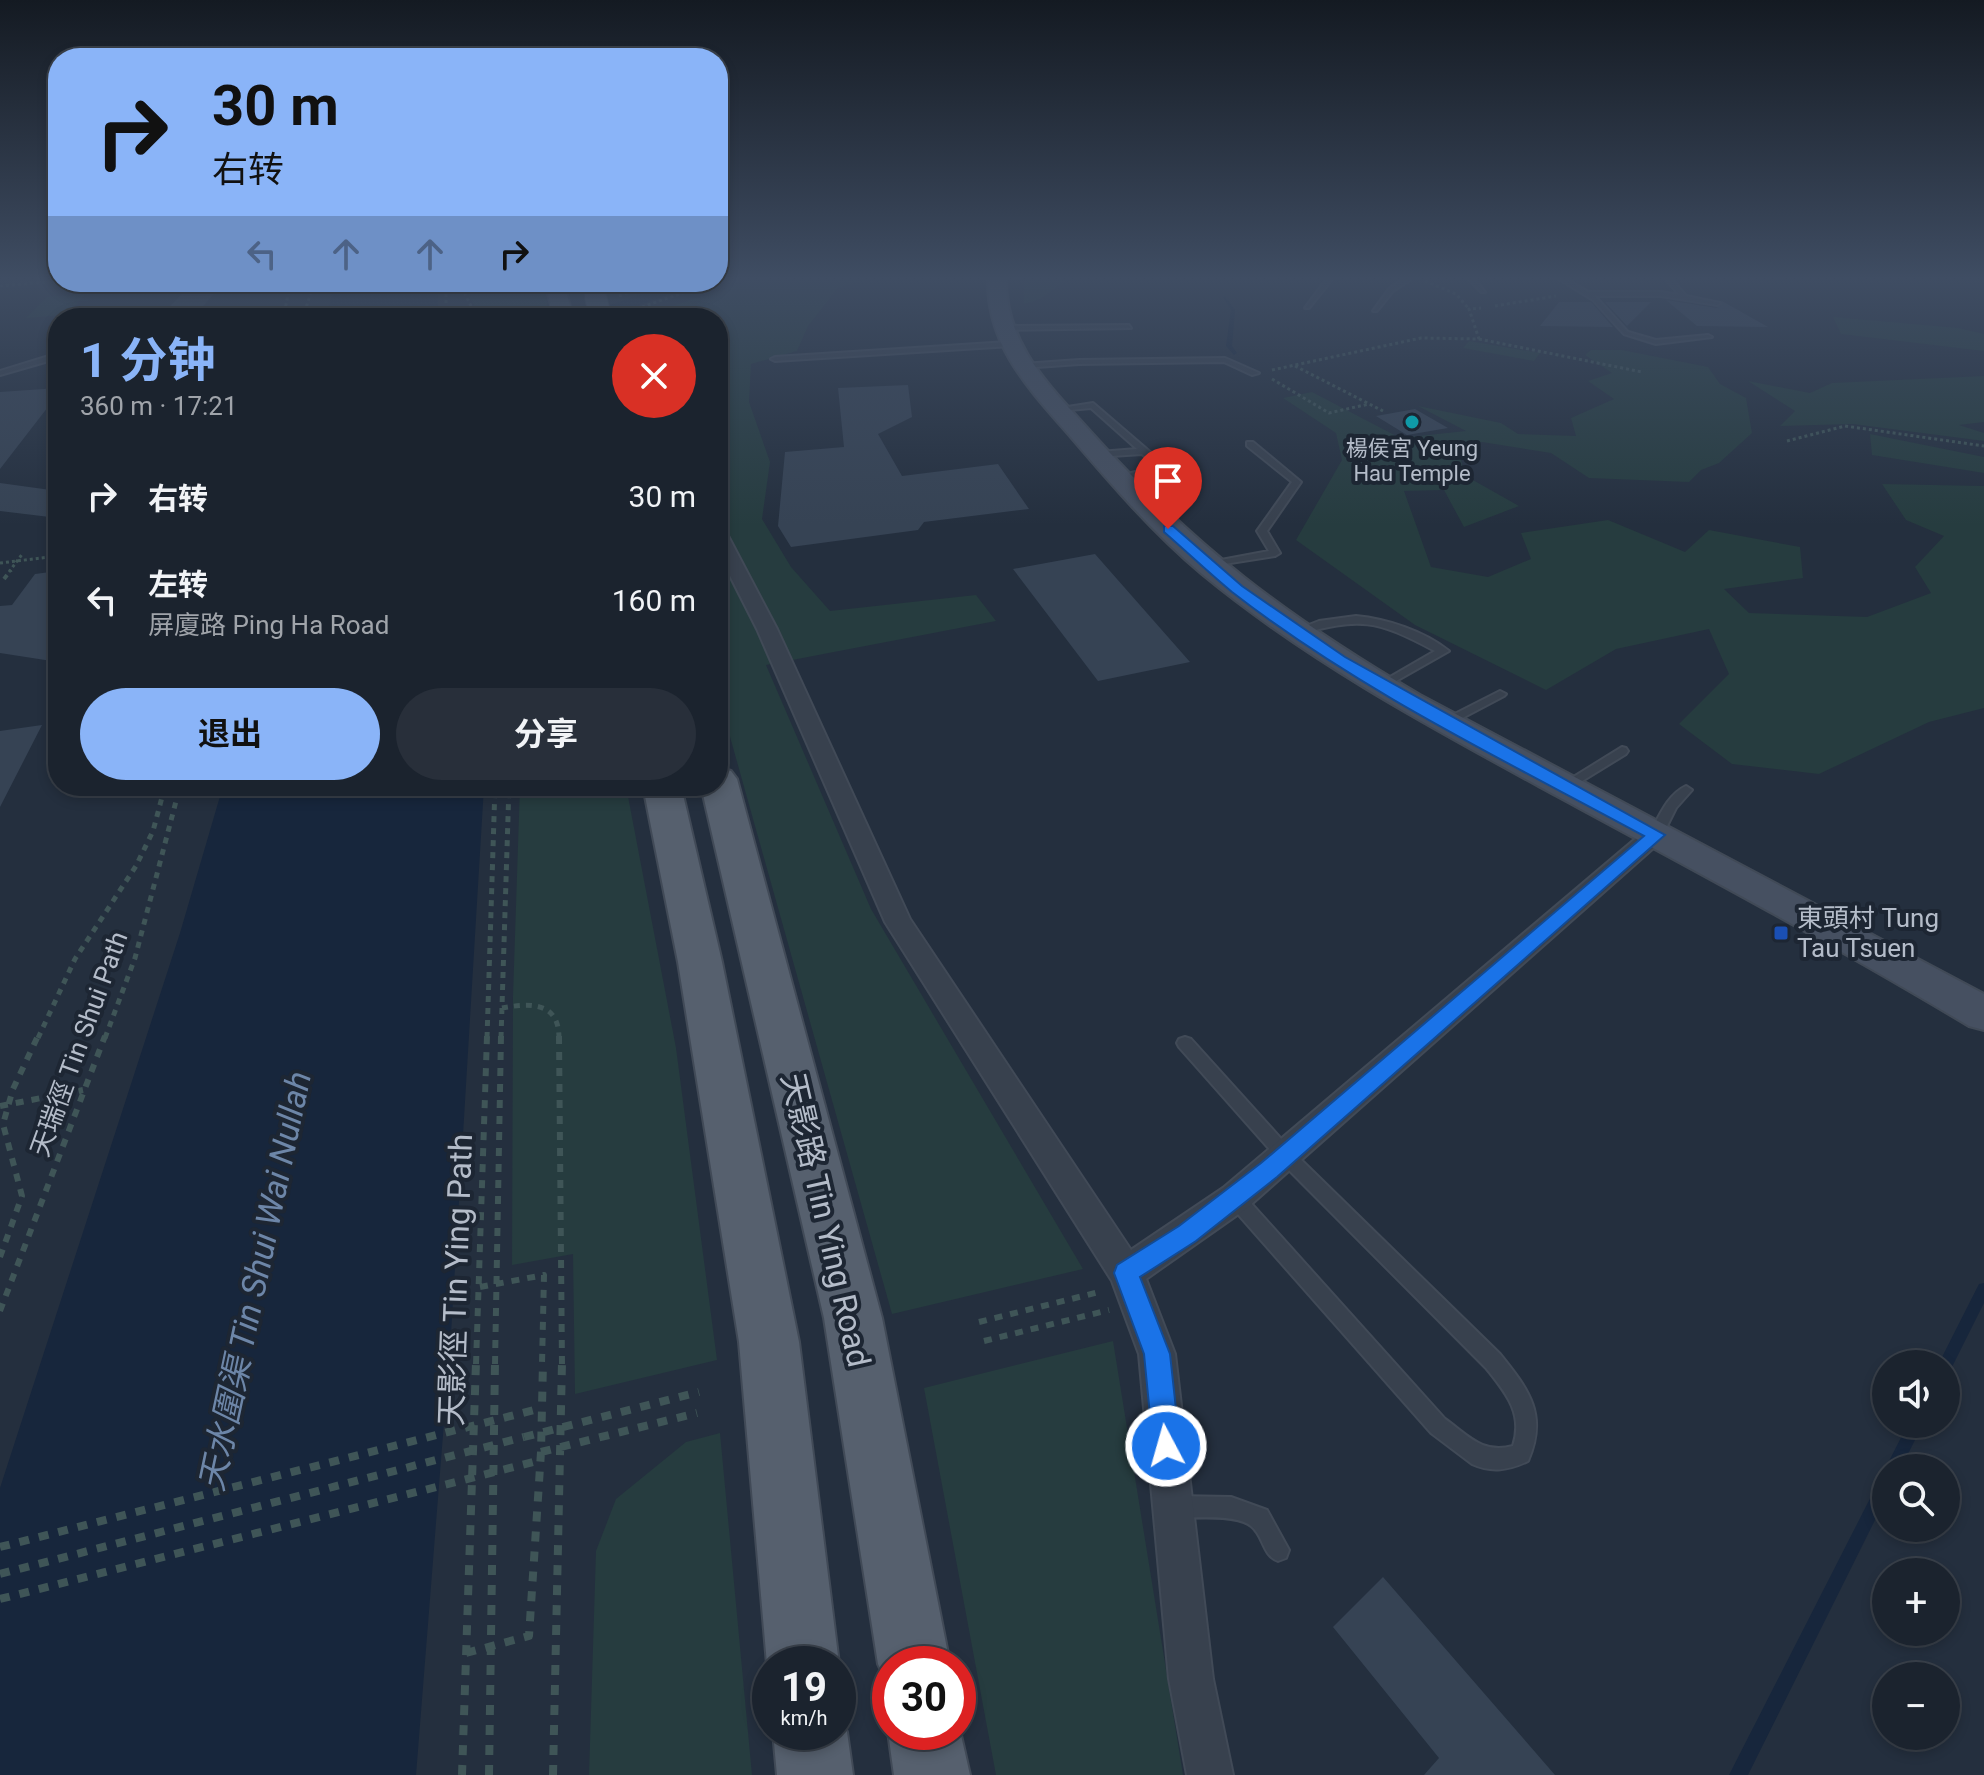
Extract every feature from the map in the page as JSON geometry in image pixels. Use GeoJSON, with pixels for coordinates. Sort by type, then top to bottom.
{"type":"FeatureCollection","features":[{"type":"Feature","properties":{"kind":"main road"},"geometry":{"type":"LineString","coordinates":[[664,796],[700,962],[769,1342],[801,1646]]}},
{"type":"Feature","properties":{"kind":"main road","name":"天影路 Tin Ying Road"},"geometry":{"type":"LineString","coordinates":[[722,796],[853,1318],[911,1646]]}},
{"type":"Feature","properties":{"kind":"main road"},"geometry":{"type":"LineString","coordinates":[[812,1750],[815,1775]]}},
{"type":"Feature","properties":{"kind":"main road"},"geometry":{"type":"LineString","coordinates":[[928,1750],[932,1775]]}},
{"type":"Feature","properties":{"kind":"street"},"geometry":{"type":"LineString","coordinates":[[1022,360],[1059,409],[1121,479],[1208,565],[1296,632],[1445,722],[1888,958],[1984,1014]]}},
{"type":"Feature","properties":{"kind":"street"},"geometry":{"type":"LineString","coordinates":[[728,553],[767,629],[898,922],[1131,1286],[1157,1354],[1191,1679],[1210,1775]]}},
{"type":"Feature","properties":{"kind":"street"},"geometry":{"type":"LineString","coordinates":[[1131,1286],[1656,835]]}},
{"type":"Feature","properties":{"kind":"lane"},"geometry":{"type":"LineString","coordinates":[[0,373],[43,360]]}},
{"type":"Feature","properties":{"kind":"lane"},"geometry":{"type":"LineString","coordinates":[[1070,360],[1225,360],[1255,373]]}},
{"type":"Feature","properties":{"kind":"lane"},"geometry":{"type":"LineString","coordinates":[[1059,409],[1093,405],[1154,460],[1153,470],[1121,479]]}},
{"type":"Feature","properties":{"kind":"lane"},"geometry":{"type":"LineString","coordinates":[[1208,565],[1275,553],[1262,531],[1297,482],[1250,444]]}},
{"type":"Feature","properties":{"kind":"lane"},"geometry":{"type":"LineString","coordinates":[[1099,455],[1145,451]]}},
{"type":"Feature","properties":{"kind":"lane"},"geometry":{"type":"LineString","coordinates":[[1296,632],[1339,618],[1354,618],[1392,624],[1443,651],[1382,686]]}},
{"type":"Feature","properties":{"kind":"lane"},"geometry":{"type":"LineString","coordinates":[[1445,722],[1500,694]]}},
{"type":"Feature","properties":{"kind":"lane"},"geometry":{"type":"LineString","coordinates":[[1565,786],[1622,751]]}},
{"type":"Feature","properties":{"kind":"lane"},"geometry":{"type":"LineString","coordinates":[[1656,835],[1671,806],[1686,790]]}},
{"type":"Feature","properties":{"kind":"lane"},"geometry":{"type":"LineString","coordinates":[[1185,1043],[1286,1156],[1493,1361],[1521,1396],[1530,1433],[1521,1454],[1500,1460],[1479,1457],[1438,1426],[1235,1198]]}},
{"type":"Feature","properties":{"kind":"lane"},"geometry":{"type":"LineString","coordinates":[[1173,1507],[1231,1508],[1259,1518],[1278,1550]]}},
{"type":"Feature","properties":{"kind":"path"},"geometry":{"type":"LineString","coordinates":[[1255,373],[1323,360]]}},
{"type":"Feature","properties":{"kind":"path"},"geometry":{"type":"LineString","coordinates":[[1582,360],[1642,372]]}},
{"type":"Feature","properties":{"kind":"path"},"geometry":{"type":"LineString","coordinates":[[1295,366],[1383,411]]}},
{"type":"Feature","properties":{"kind":"path"},"geometry":{"type":"LineString","coordinates":[[1255,373],[1279,382],[1329,413],[1369,404]]}},
{"type":"Feature","properties":{"kind":"path"},"geometry":{"type":"LineString","coordinates":[[1787,441],[1845,426],[1984,446]]}},
{"type":"Feature","properties":{"kind":"path"},"geometry":{"type":"LineString","coordinates":[[4,579],[23,553]]}},
{"type":"Feature","properties":{"kind":"path"},"geometry":{"type":"LineString","coordinates":[[0,563],[48,557]]}},
{"type":"Feature","properties":{"kind":"path"},"geometry":{"type":"LineString","coordinates":[[0,1141],[5,1130],[8,1105],[40,1027],[75,959],[136,866],[153,831],[162,796]]}},
{"type":"Feature","properties":{"kind":"path","name":"天瑞徑 Tin Shui Path"},"geometry":{"type":"LineString","coordinates":[[0,1311],[135,958],[177,796]]}},
{"type":"Feature","properties":{"kind":"path","name":"天影徑 Tin Ying Path"},"geometry":{"type":"LineString","coordinates":[[462,1775],[495,796]]}},
{"type":"Feature","properties":{"kind":"path"},"geometry":{"type":"LineString","coordinates":[[489,1775],[496,1284],[509,796]]}},
{"type":"Feature","properties":{"kind":"path"},"geometry":{"type":"LineString","coordinates":[[502,1008],[535,1003],[544,1005],[552,1010],[559,1027],[562,1426],[553,1775]]}},
{"type":"Feature","properties":{"kind":"path"},"geometry":{"type":"LineString","coordinates":[[0,1106],[84,1090]]}},
{"type":"Feature","properties":{"kind":"path"},"geometry":{"type":"LineString","coordinates":[[0,1257],[22,1196],[5,1130]]}},
{"type":"Feature","properties":{"kind":"path"},"geometry":{"type":"LineString","coordinates":[[466,1653],[529,1636],[541,1456],[544,1275],[480,1287]]}},
{"type":"Feature","properties":{"kind":"path"},"geometry":{"type":"LineString","coordinates":[[979,1322],[1131,1286]]}},
{"type":"Feature","properties":{"kind":"path"},"geometry":{"type":"LineString","coordinates":[[984,1341],[1131,1286]]}},
{"type":"Feature","properties":{"kind":"path"},"geometry":{"type":"LineString","coordinates":[[0,1574],[699,1392]]}},
{"type":"Feature","properties":{"kind":"path"},"geometry":{"type":"LineString","coordinates":[[0,1547],[542,1408]]}},
{"type":"Feature","properties":{"kind":"path"},"geometry":{"type":"LineString","coordinates":[[0,1599],[697,1413]]}},
{"type":"Feature","properties":{"kind":"green space"},"geometry":{"type":"Polygon","coordinates":[[[728,360],[766,360],[751,364],[749,402],[770,462],[762,519],[791,567],[830,611],[976,595],[996,621],[766,665],[871,909],[1083,1269],[892,1314],[728,730],[728,360]]]}},
{"type":"Feature","properties":{"kind":"green space"},"geometry":{"type":"Polygon","coordinates":[[[1592,360],[1672,360],[1708,367],[1720,384],[1746,398],[1752,433],[1719,463],[1701,470],[1689,482],[1589,478],[1551,453],[1482,442],[1459,449],[1464,475],[1519,506],[1464,527],[1444,490],[1404,491],[1431,567],[1488,577],[1531,559],[1521,533],[1608,520],[1685,552],[1709,530],[1800,547],[1803,578],[1724,589],[1749,613],[1867,617],[1931,593],[1915,567],[1944,536],[1906,520],[1882,484],[1984,486],[1984,708],[1929,722],[1819,774],[1732,764],[1679,724],[1729,674],[1709,629],[1616,649],[1546,690],[1415,625],[1296,540],[1342,460],[1336,433],[1283,398],[1312,392],[1400,438],[1466,431],[1418,406],[1501,423],[1518,434],[1576,436],[1571,418],[1614,399],[1588,381],[1612,373],[1592,360]]]}},
{"type":"Feature","properties":{"kind":"green space"},"geometry":{"type":"Polygon","coordinates":[[[1984,376],[1984,422],[1959,425],[1984,433],[1984,441],[1853,424],[1780,426],[1795,411],[1748,381],[1810,393],[1832,383],[1984,376]]]}},
{"type":"Feature","properties":{"kind":"green space"},"geometry":{"type":"Polygon","coordinates":[[[1870,434],[1984,457],[1984,473],[1872,455],[1870,434]]]}},
{"type":"Feature","properties":{"kind":"green space"},"geometry":{"type":"Polygon","coordinates":[[[520,796],[628,796],[676,1048],[717,1360],[575,1394],[573,1254],[512,1265],[513,996],[520,796]]]}},
{"type":"Feature","properties":{"kind":"green space"},"geometry":{"type":"Polygon","coordinates":[[[1113,1341],[1183,1775],[996,1775],[976,1668],[976,1646],[972,1646],[924,1388],[1113,1341]]]}},
{"type":"Feature","properties":{"kind":"green space"},"geometry":{"type":"Polygon","coordinates":[[[720,1433],[752,1775],[589,1775],[596,1551],[616,1499],[686,1442],[720,1433]]]}},
{"type":"Feature","properties":{"kind":"water","name":"天水圍渠 Tin Shui Wai Nullah"},"geometry":{"type":"Polygon","coordinates":[[[220,796],[483,796],[451,1334],[416,1775],[0,1775],[0,1488],[180,933],[220,796]]]}},
{"type":"Feature","properties":{"kind":"building"},"geometry":{"type":"Polygon","coordinates":[[[908,385],[912,417],[878,434],[902,476],[998,464],[1029,509],[924,522],[918,530],[791,547],[778,526],[785,452],[844,447],[838,388],[908,385]]]}},
{"type":"Feature","properties":{"kind":"building"},"geometry":{"type":"Polygon","coordinates":[[[48,389],[48,407],[0,469],[0,392],[48,389]]]}},
{"type":"Feature","properties":{"kind":"building","name":"楊侯宮 Yeung Hau Temple"},"geometry":{"type":"Polygon","coordinates":[[[1415,409],[1448,428],[1407,435],[1376,416],[1415,409]]]}},
{"type":"Feature","properties":{"kind":"building"},"geometry":{"type":"Polygon","coordinates":[[[0,483],[48,490],[48,517],[0,511],[0,483]]]}},
{"type":"Feature","properties":{"kind":"building"},"geometry":{"type":"Polygon","coordinates":[[[1095,554],[1190,662],[1098,681],[1013,569],[1095,554]]]}},
{"type":"Feature","properties":{"kind":"building"},"geometry":{"type":"Polygon","coordinates":[[[48,572],[48,660],[0,653],[0,606],[12,605],[35,574],[48,572]]]}},
{"type":"Feature","properties":{"kind":"building"},"geometry":{"type":"Polygon","coordinates":[[[42,725],[0,807],[0,731],[42,725]]]}},
{"type":"Feature","properties":{"kind":"building"},"geometry":{"type":"Polygon","coordinates":[[[1383,1577],[1555,1775],[1424,1775],[1439,1758],[1333,1627],[1383,1577]]]}},
{"type":"Feature","properties":{"kind":"waterway"},"geometry":{"type":"LineString","coordinates":[[1953,1350],[1984,1289]]}},
{"type":"Feature","properties":{"kind":"waterway"},"geometry":{"type":"LineString","coordinates":[[1900,1454],[1909,1438]]}},
{"type":"Feature","properties":{"kind":"waterway"},"geometry":{"type":"LineString","coordinates":[[1738,1775],[1872,1510]]}},
{"type":"Feature","properties":{"kind":"place","name":"楊侯宮 Yeung Hau Temple"},"geometry":{"type":"Point","coordinates":[1412,422]}},
{"type":"Feature","properties":{"kind":"place","name":"東頭村 Tung Tau Tsuen"},"geometry":{"type":"Point","coordinates":[1781,933]}},
{"type":"Feature","properties":{"kind":"route"},"geometry":{"type":"LineString","coordinates":[[1166,1446],[1157,1354],[1126,1273],[1187,1233],[1269,1170],[1656,835],[1445,722],[1340,660],[1237,589],[1168,529]]}}]}
